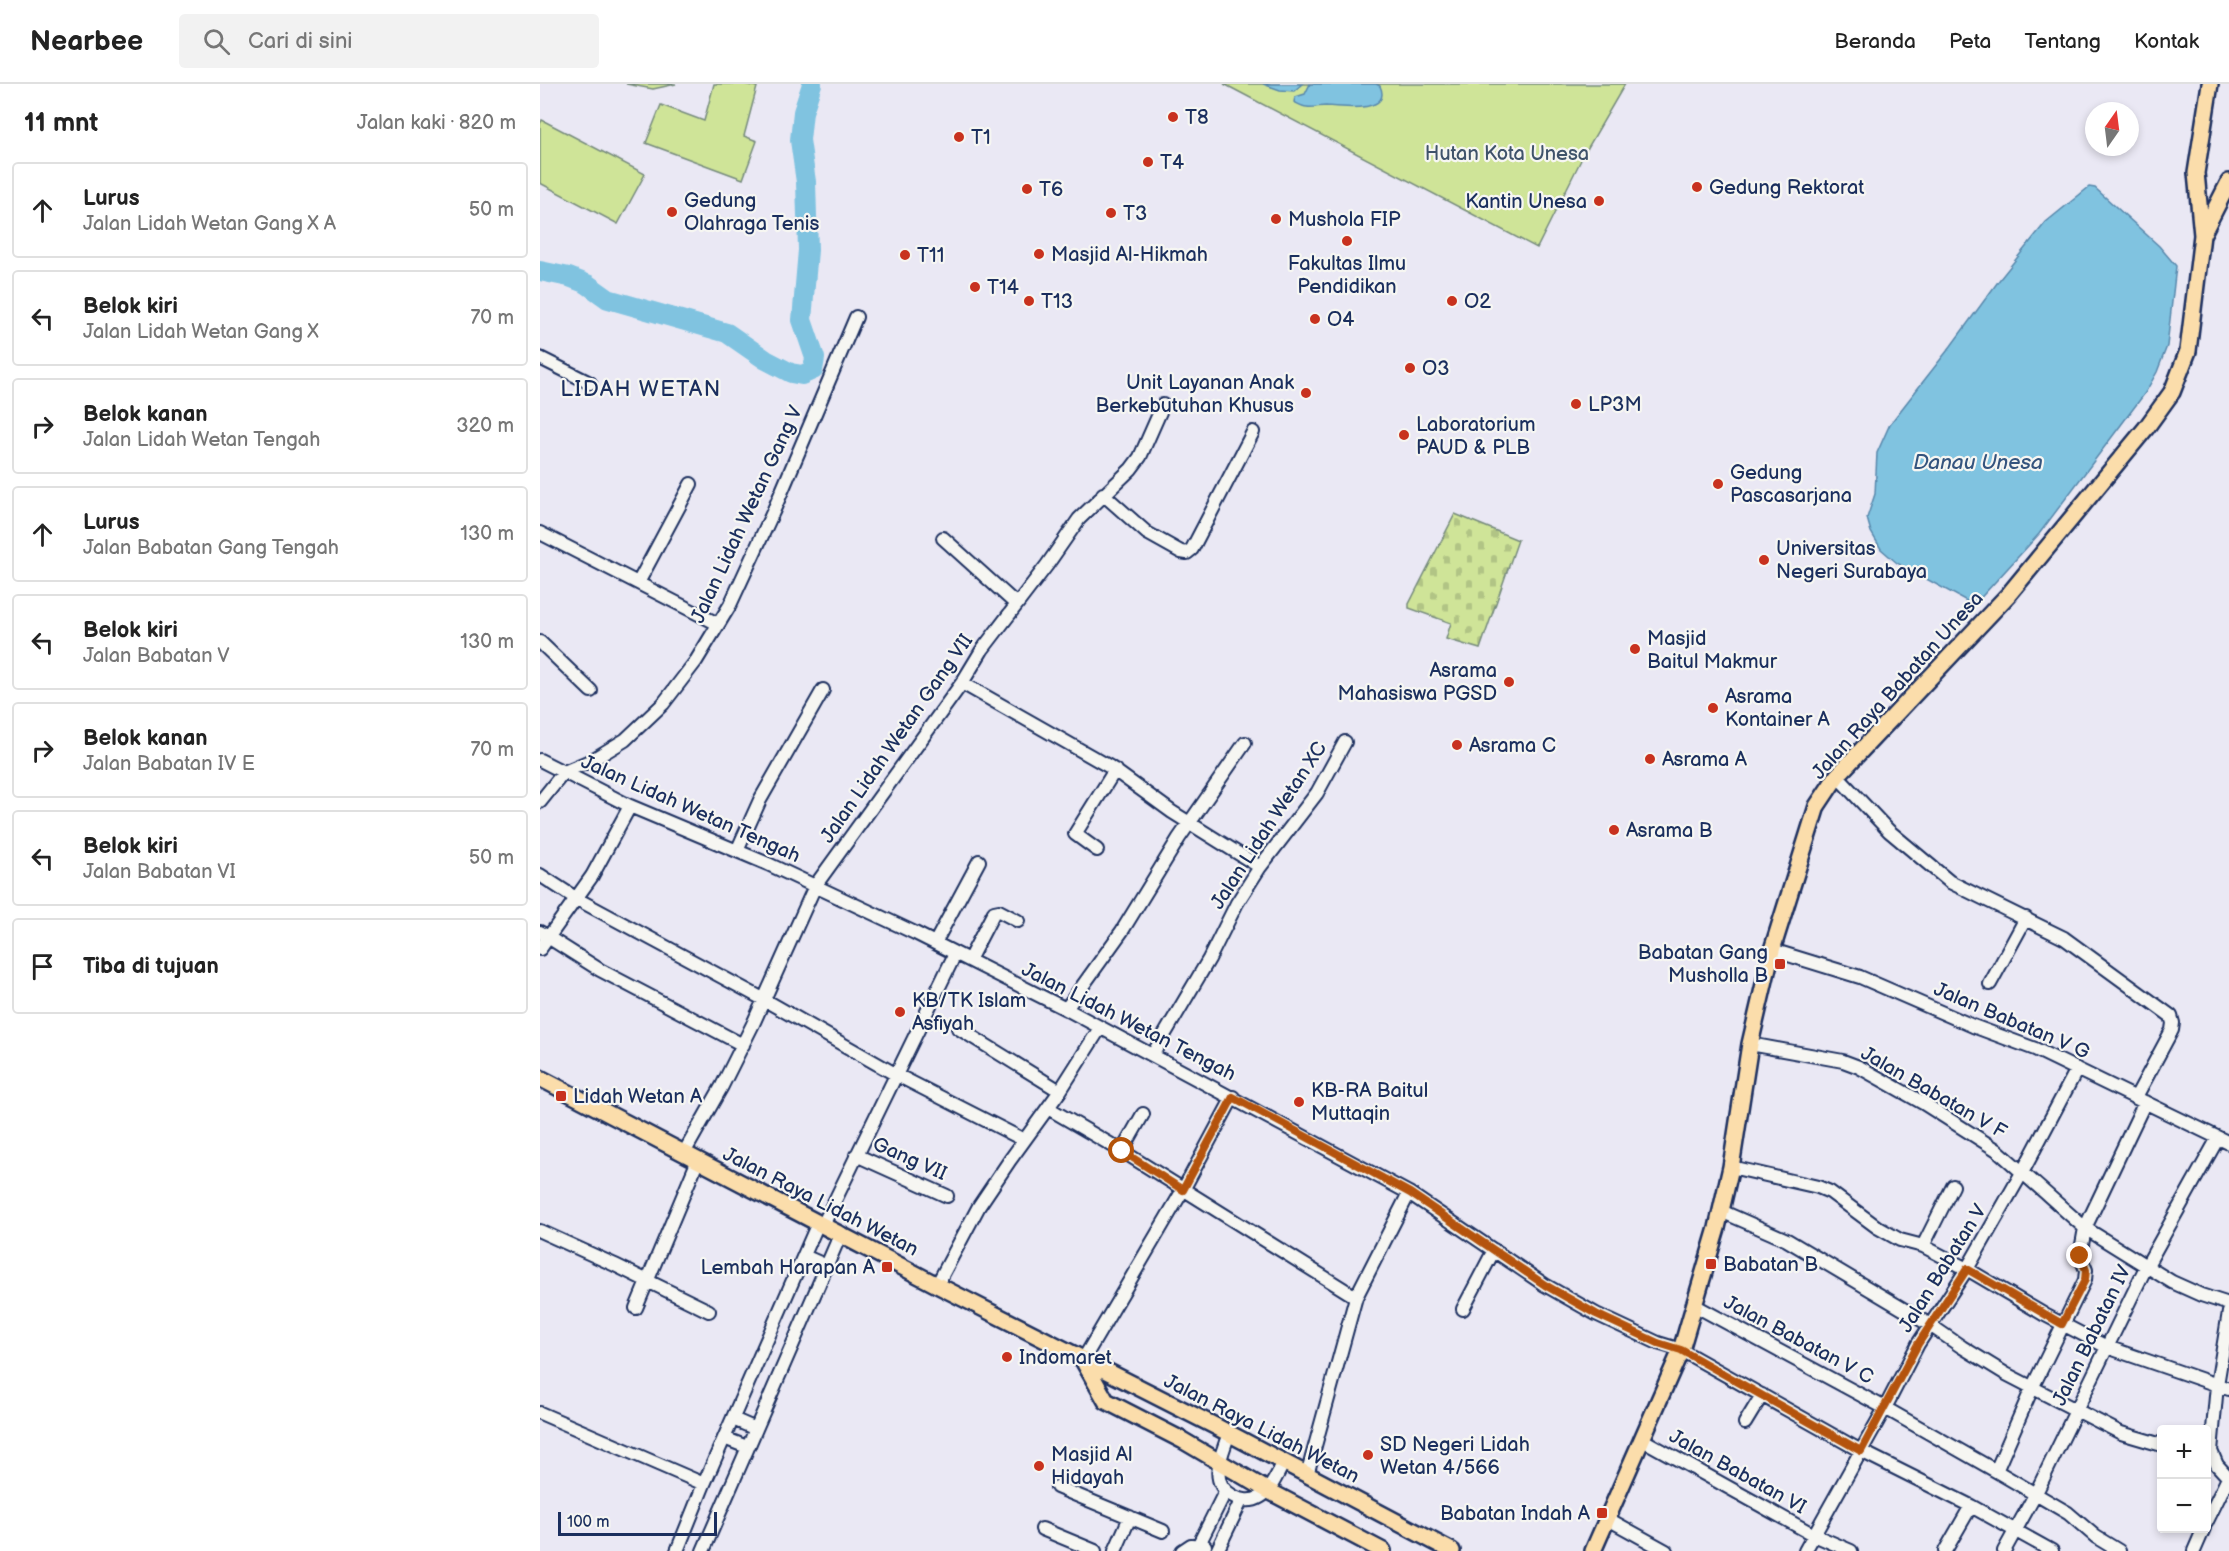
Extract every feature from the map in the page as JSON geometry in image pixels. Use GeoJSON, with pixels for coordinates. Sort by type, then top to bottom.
{"type":"FeatureCollection","features":[{"type":"Feature","properties":{"kind":"main road"},"geometry":{"type":"LineString","coordinates":[[2202,235],[2196,173],[2210,84]]}},
{"type":"Feature","properties":{"kind":"main road"},"geometry":{"type":"LineString","coordinates":[[2196,173],[2204,185],[2213,187],[2229,181]]}},
{"type":"Feature","properties":{"kind":"main road"},"geometry":{"type":"LineString","coordinates":[[2202,235],[2229,181]]}},
{"type":"Feature","properties":{"kind":"main road","name":"Jalan Raya Babatan Unesa"},"geometry":{"type":"LineString","coordinates":[[1593,1551],[1681,1350],[1721,1211],[1731,1167],[1750,1044],[1773,950],[1817,806],[1837,776],[2009,594],[2146,428],[2172,392],[2188,351],[2202,235]]}},
{"type":"Feature","properties":{"kind":"main road","name":"Jalan Raya Lidah Wetan"},"geometry":{"type":"LineString","coordinates":[[540,1078],[937,1285],[1229,1433],[1452,1551]]}},
{"type":"Feature","properties":{"kind":"main road"},"geometry":{"type":"LineString","coordinates":[[1083,1360],[1106,1401],[1182,1440],[1267,1490],[1383,1551]]}},
{"type":"Feature","properties":{"kind":"street","name":"Jalan Lidah Wetan Gang V"},"geometry":{"type":"LineString","coordinates":[[540,802],[564,772],[592,760],[625,740],[663,704],[696,662],[730,605],[768,523],[856,317]]}},
{"type":"Feature","properties":{"kind":"street"},"geometry":{"type":"LineString","coordinates":[[540,358],[590,383]]}},
{"type":"Feature","properties":{"kind":"street","name":"Jalan Lidah Wetan Gang VII"},"geometry":{"type":"LineString","coordinates":[[636,1308],[649,1281],[691,1157],[815,886],[962,683],[982,650],[1079,519],[1131,469],[1140,457],[1163,405]]}},
{"type":"Feature","properties":{"kind":"street"},"geometry":{"type":"LineString","coordinates":[[1103,494],[1148,533],[1181,552],[1187,553],[1192,549],[1253,432]]}},
{"type":"Feature","properties":{"kind":"street"},"geometry":{"type":"LineString","coordinates":[[638,583],[691,484]]}},
{"type":"Feature","properties":{"kind":"street"},"geometry":{"type":"LineString","coordinates":[[540,533],[718,624]]}},
{"type":"Feature","properties":{"kind":"street"},"geometry":{"type":"LineString","coordinates":[[943,538],[1016,604]]}},
{"type":"Feature","properties":{"kind":"street"},"geometry":{"type":"LineString","coordinates":[[540,642],[591,691]]}},
{"type":"Feature","properties":{"kind":"street"},"geometry":{"type":"LineString","coordinates":[[962,683],[1115,770],[1190,824],[1260,867]]}},
{"type":"Feature","properties":{"kind":"street"},"geometry":{"type":"LineString","coordinates":[[737,851],[760,800],[823,690]]}},
{"type":"Feature","properties":{"kind":"street","name":"Jalan Lidah Wetan XC"},"geometry":{"type":"LineString","coordinates":[[1152,1054],[1209,959],[1227,921],[1260,867],[1317,793],[1345,742]]}},
{"type":"Feature","properties":{"kind":"street"},"geometry":{"type":"LineString","coordinates":[[1066,1009],[1122,931],[1245,743]]}},
{"type":"Feature","properties":{"kind":"street","name":"Jalan Lidah Wetan Tengah"},"geometry":{"type":"LineString","coordinates":[[540,760],[630,806],[815,886],[1066,1009],[1410,1193],[1545,1285],[1596,1314],[1658,1343],[1681,1350],[1861,1451],[1971,1506],[2052,1551]]}},
{"type":"Feature","properties":{"kind":"street"},"geometry":{"type":"LineString","coordinates":[[1097,850],[1075,834],[1115,770]]}},
{"type":"Feature","properties":{"kind":"street"},"geometry":{"type":"LineString","coordinates":[[1837,776],[1889,831],[1950,882],[2064,938],[2171,1016],[2173,1023],[2172,1030],[2085,1228],[2080,1256],[2086,1270],[2085,1280],[2032,1386],[1996,1471]]}},
{"type":"Feature","properties":{"kind":"street"},"geometry":{"type":"LineString","coordinates":[[540,949],[544,934],[576,899],[592,876],[630,806]]}},
{"type":"Feature","properties":{"kind":"street"},"geometry":{"type":"LineString","coordinates":[[935,943],[979,861]]}},
{"type":"Feature","properties":{"kind":"street"},"geometry":{"type":"LineString","coordinates":[[540,875],[576,899],[763,999],[896,1074],[1024,1140]]}},
{"type":"Feature","properties":{"kind":"street"},"geometry":{"type":"LineString","coordinates":[[969,960],[994,912],[999,911],[1018,921]]}},
{"type":"Feature","properties":{"kind":"street"},"geometry":{"type":"LineString","coordinates":[[1990,984],[2026,918]]}},
{"type":"Feature","properties":{"kind":"street"},"geometry":{"type":"LineString","coordinates":[[544,934],[600,970],[743,1045]]}},
{"type":"Feature","properties":{"kind":"street","name":"Jalan Babatan V G"},"geometry":{"type":"LineString","coordinates":[[1773,950],[1860,977],[2077,1069],[2223,1140]]}},
{"type":"Feature","properties":{"kind":"street"},"geometry":{"type":"LineString","coordinates":[[677,1551],[804,1256],[955,954]]}},
{"type":"Feature","properties":{"kind":"street"},"geometry":{"type":"LineString","coordinates":[[958,1028],[1060,1091]]}},
{"type":"Feature","properties":{"kind":"street"},"geometry":{"type":"LineString","coordinates":[[937,1285],[979,1206],[1060,1091],[1100,1029]]}},
{"type":"Feature","properties":{"kind":"street","name":"Jalan Babatan V F"},"geometry":{"type":"LineString","coordinates":[[1750,1044],[1843,1061],[1858,1067],[1923,1103],[1997,1150],[2056,1205],[2085,1228],[2146,1267],[2201,1295],[2229,1304]]}},
{"type":"Feature","properties":{"kind":"street","name":"Jalan Babatan V"},"geometry":{"type":"LineString","coordinates":[[1805,1551],[1918,1344],[1967,1269],[2023,1172],[2077,1069]]}},
{"type":"Feature","properties":{"kind":"street"},"geometry":{"type":"LineString","coordinates":[[1083,1360],[1183,1190],[1233,1097]]}},
{"type":"Feature","properties":{"kind":"street"},"geometry":{"type":"LineString","coordinates":[[1048,1108],[1122,1151],[1356,1297]]}},
{"type":"Feature","properties":{"kind":"street"},"geometry":{"type":"LineString","coordinates":[[1122,1151],[1143,1114]]}},
{"type":"Feature","properties":{"kind":"street","name":"Jalan Babatan IV"},"geometry":{"type":"LineString","coordinates":[[2004,1551],[2035,1495],[2146,1267],[2223,1140]]}},
{"type":"Feature","properties":{"kind":"street","name":"Gang VII"},"geometry":{"type":"LineString","coordinates":[[856,1155],[947,1196]]}},
{"type":"Feature","properties":{"kind":"street"},"geometry":{"type":"LineString","coordinates":[[1731,1167],[1818,1187],[1830,1192],[1877,1227],[1900,1240],[1923,1246],[2107,1347],[2223,1387]]}},
{"type":"Feature","properties":{"kind":"street"},"geometry":{"type":"LineString","coordinates":[[1923,1246],[1953,1186]]}},
{"type":"Feature","properties":{"kind":"street"},"geometry":{"type":"LineString","coordinates":[[1307,1474],[1356,1297],[1410,1193]]}},
{"type":"Feature","properties":{"kind":"street"},"geometry":{"type":"LineString","coordinates":[[1721,1211],[1787,1240],[1930,1325],[2006,1374],[2121,1433],[2157,1444]]}},
{"type":"Feature","properties":{"kind":"street"},"geometry":{"type":"LineString","coordinates":[[540,1231],[709,1311]]}},
{"type":"Feature","properties":{"kind":"street"},"geometry":{"type":"LineString","coordinates":[[703,1551],[747,1447],[810,1309],[841,1233]]}},
{"type":"Feature","properties":{"kind":"street"},"geometry":{"type":"LineString","coordinates":[[1463,1309],[1494,1250]]}},
{"type":"Feature","properties":{"kind":"street"},"geometry":{"type":"LineString","coordinates":[[804,1256],[826,1266]]}},
{"type":"Feature","properties":{"kind":"street","name":"Jalan Babatan V C"},"geometry":{"type":"LineString","coordinates":[[1694,1305],[1996,1471],[2068,1513],[2096,1537],[2119,1551]]}},
{"type":"Feature","properties":{"kind":"street"},"geometry":{"type":"LineString","coordinates":[[2211,1442],[2223,1387],[2229,1312]]}},
{"type":"Feature","properties":{"kind":"street"},"geometry":{"type":"LineString","coordinates":[[1745,1423],[1762,1395]]}},
{"type":"Feature","properties":{"kind":"street"},"geometry":{"type":"LineString","coordinates":[[540,1413],[704,1484]]}},
{"type":"Feature","properties":{"kind":"street"},"geometry":{"type":"LineString","coordinates":[[733,1419],[756,1429]]}},
{"type":"Feature","properties":{"kind":"street"},"geometry":{"type":"LineString","coordinates":[[1229,1433],[1219,1463],[1218,1479],[1225,1492],[1241,1501],[1259,1497],[1267,1490],[1284,1462]]}},
{"type":"Feature","properties":{"kind":"street"},"geometry":{"type":"LineString","coordinates":[[724,1438],[747,1447]]}},
{"type":"Feature","properties":{"kind":"street","name":"Jalan Babatan VI"},"geometry":{"type":"LineString","coordinates":[[1643,1440],[1814,1535],[1851,1551]]}},
{"type":"Feature","properties":{"kind":"street"},"geometry":{"type":"LineString","coordinates":[[2211,1454],[2217,1465],[2229,1476],[2211,1513]]}},
{"type":"Feature","properties":{"kind":"street"},"geometry":{"type":"LineString","coordinates":[[1057,1487],[1163,1531]]}},
{"type":"Feature","properties":{"kind":"street"},"geometry":{"type":"LineString","coordinates":[[1199,1544],[1225,1492]]}},
{"type":"Feature","properties":{"kind":"street"},"geometry":{"type":"LineString","coordinates":[[1182,1551],[1191,1545],[1199,1544],[1215,1551],[1241,1501]]}},
{"type":"Feature","properties":{"kind":"street"},"geometry":{"type":"LineString","coordinates":[[1945,1551],[1971,1506]]}},
{"type":"Feature","properties":{"kind":"street"},"geometry":{"type":"LineString","coordinates":[[1115,1551],[1130,1517]]}},
{"type":"Feature","properties":{"kind":"street"},"geometry":{"type":"LineString","coordinates":[[1608,1519],[1666,1551]]}},
{"type":"Feature","properties":{"kind":"street"},"geometry":{"type":"LineString","coordinates":[[1042,1529],[1095,1551]]}},
{"type":"Feature","properties":{"kind":"street"},"geometry":{"type":"LineString","coordinates":[[2194,1551],[2202,1533]]}},
{"type":"Feature","properties":{"kind":"green space"},"geometry":{"type":"Polygon","coordinates":[[[626,84],[676,84],[653,89],[626,84]]]}},
{"type":"Feature","properties":{"kind":"green space"},"geometry":{"type":"Polygon","coordinates":[[[714,84],[744,84],[757,87],[744,136],[757,141],[743,179],[646,143],[661,105],[704,121],[714,84]]]}},
{"type":"Feature","properties":{"kind":"green space","name":"Hutan Kota Unesa"},"geometry":{"type":"Polygon","coordinates":[[[1224,84],[1625,84],[1583,156],[1537,248],[1224,84]]]}},
{"type":"Feature","properties":{"kind":"green space"},"geometry":{"type":"Polygon","coordinates":[[[542,120],[645,174],[618,224],[540,183],[540,124],[542,120]]]}},
{"type":"Feature","properties":{"kind":"green space"},"geometry":{"type":"Polygon","coordinates":[[[1455,514],[1518,540],[1480,649],[1446,639],[1451,623],[1409,608],[1455,514]]]}},
{"type":"Feature","properties":{"kind":"water"},"geometry":{"type":"Polygon","coordinates":[[[1263,84],[1302,84],[1294,91],[1280,90],[1263,84]]]}},
{"type":"Feature","properties":{"kind":"water"},"geometry":{"type":"Polygon","coordinates":[[[1310,84],[1376,84],[1380,86],[1382,95],[1379,101],[1363,107],[1309,107],[1294,102],[1295,97],[1305,94],[1310,84]]]}},
{"type":"Feature","properties":{"kind":"water","name":"Danau Unesa"},"geometry":{"type":"Polygon","coordinates":[[[2089,187],[2095,188],[2159,246],[2176,266],[2167,346],[2157,372],[2145,393],[2039,534],[1974,605],[1897,563],[1881,549],[1871,532],[1867,518],[1875,494],[1877,453],[1890,424],[2000,279],[2046,222],[2089,187]]]}},
{"type":"Feature","properties":{"kind":"waterway"},"geometry":{"type":"LineString","coordinates":[[540,271],[569,277],[587,284],[608,299],[727,333],[766,360],[791,373],[802,375],[813,370],[815,358],[802,320],[808,250],[806,182],[800,140],[803,112],[812,84]]}},
{"type":"Feature","properties":{"kind":"place","name":"T8"},"geometry":{"type":"Point","coordinates":[1173,117]}},
{"type":"Feature","properties":{"kind":"place","name":"T1"},"geometry":{"type":"Point","coordinates":[959,137]}},
{"type":"Feature","properties":{"kind":"place","name":"T4"},"geometry":{"type":"Point","coordinates":[1148,162]}},
{"type":"Feature","properties":{"kind":"place","name":"Gedung Rektorat"},"geometry":{"type":"Point","coordinates":[1697,187]}},
{"type":"Feature","properties":{"kind":"place","name":"T6"},"geometry":{"type":"Point","coordinates":[1027,189]}},
{"type":"Feature","properties":{"kind":"place","name":"Kantin Unesa"},"geometry":{"type":"Point","coordinates":[1599,201]}},
{"type":"Feature","properties":{"kind":"place","name":"Gedung Olahraga Tenis"},"geometry":{"type":"Point","coordinates":[672,212]}},
{"type":"Feature","properties":{"kind":"place","name":"T3"},"geometry":{"type":"Point","coordinates":[1111,213]}},
{"type":"Feature","properties":{"kind":"place","name":"Mushola FIP"},"geometry":{"type":"Point","coordinates":[1276,219]}},
{"type":"Feature","properties":{"kind":"place","name":"Fakultas Ilmu Pendidikan"},"geometry":{"type":"Point","coordinates":[1347,241]}},
{"type":"Feature","properties":{"kind":"place","name":"Masjid Al-Hikmah"},"geometry":{"type":"Point","coordinates":[1039,254]}},
{"type":"Feature","properties":{"kind":"place","name":"T11"},"geometry":{"type":"Point","coordinates":[905,255]}},
{"type":"Feature","properties":{"kind":"place","name":"T14"},"geometry":{"type":"Point","coordinates":[975,287]}},
{"type":"Feature","properties":{"kind":"place","name":"T13"},"geometry":{"type":"Point","coordinates":[1029,301]}},
{"type":"Feature","properties":{"kind":"place","name":"O2"},"geometry":{"type":"Point","coordinates":[1452,301]}},
{"type":"Feature","properties":{"kind":"place","name":"O4"},"geometry":{"type":"Point","coordinates":[1315,319]}},
{"type":"Feature","properties":{"kind":"place","name":"O3"},"geometry":{"type":"Point","coordinates":[1410,368]}},
{"type":"Feature","properties":{"kind":"place","name":"Unit Layanan Anak Berkebutuhan Khusus"},"geometry":{"type":"Point","coordinates":[1306,393]}},
{"type":"Feature","properties":{"kind":"place","name":"LP3M"},"geometry":{"type":"Point","coordinates":[1576,404]}},
{"type":"Feature","properties":{"kind":"place","name":"Laboratorium PAUD & PLB"},"geometry":{"type":"Point","coordinates":[1404,435]}},
{"type":"Feature","properties":{"kind":"place","name":"Gedung Pascasarjana"},"geometry":{"type":"Point","coordinates":[1718,484]}},
{"type":"Feature","properties":{"kind":"place","name":"Universitas Negeri Surabaya"},"geometry":{"type":"Point","coordinates":[1764,560]}},
{"type":"Feature","properties":{"kind":"place","name":"Masjid Baitul Makmur"},"geometry":{"type":"Point","coordinates":[1635,649]}},
{"type":"Feature","properties":{"kind":"place","name":"Asrama Mahasiswa PGSD"},"geometry":{"type":"Point","coordinates":[1509,682]}},
{"type":"Feature","properties":{"kind":"place","name":"Asrama Kontainer A"},"geometry":{"type":"Point","coordinates":[1713,708]}},
{"type":"Feature","properties":{"kind":"place","name":"Asrama C"},"geometry":{"type":"Point","coordinates":[1457,745]}},
{"type":"Feature","properties":{"kind":"place","name":"Asrama A"},"geometry":{"type":"Point","coordinates":[1650,759]}},
{"type":"Feature","properties":{"kind":"place","name":"Asrama B"},"geometry":{"type":"Point","coordinates":[1614,830]}},
{"type":"Feature","properties":{"kind":"place","name":"Babatan Gang Musholla B"},"geometry":{"type":"Point","coordinates":[1780,964]}},
{"type":"Feature","properties":{"kind":"place","name":"KB/TK Islam Asfiyah"},"geometry":{"type":"Point","coordinates":[900,1012]}},
{"type":"Feature","properties":{"kind":"place","name":"Lidah Wetan A"},"geometry":{"type":"Point","coordinates":[561,1096]}},
{"type":"Feature","properties":{"kind":"place","name":"KB-RA Baitul Muttaqin"},"geometry":{"type":"Point","coordinates":[1299,1102]}},
{"type":"Feature","properties":{"kind":"place","name":"Babatan B"},"geometry":{"type":"Point","coordinates":[1711,1264]}},
{"type":"Feature","properties":{"kind":"place","name":"Lembah Harapan A"},"geometry":{"type":"Point","coordinates":[887,1267]}},
{"type":"Feature","properties":{"kind":"place","name":"Indomaret"},"geometry":{"type":"Point","coordinates":[1007,1357]}},
{"type":"Feature","properties":{"kind":"place","name":"SD Negeri Lidah Wetan 4/566"},"geometry":{"type":"Point","coordinates":[1368,1455]}},
{"type":"Feature","properties":{"kind":"place","name":"Masjid Al Hidayah"},"geometry":{"type":"Point","coordinates":[1039,1466]}},
{"type":"Feature","properties":{"kind":"place","name":"Babatan Indah A"},"geometry":{"type":"Point","coordinates":[1602,1513]}},
{"type":"Feature","properties":{"kind":"district","name":"LIDAH WETAN"},"geometry":{"type":"Point","coordinates":[641,388]}},
{"type":"Feature","properties":{"kind":"route"},"geometry":{"type":"LineString","coordinates":[[1122,1151],[1183,1190],[1233,1097],[1410,1193],[1545,1285],[1596,1314],[1658,1343],[1681,1350],[1861,1451],[1918,1344],[1967,1269],[2062,1324],[2085,1280],[2086,1270],[2080,1256]]}}]}
